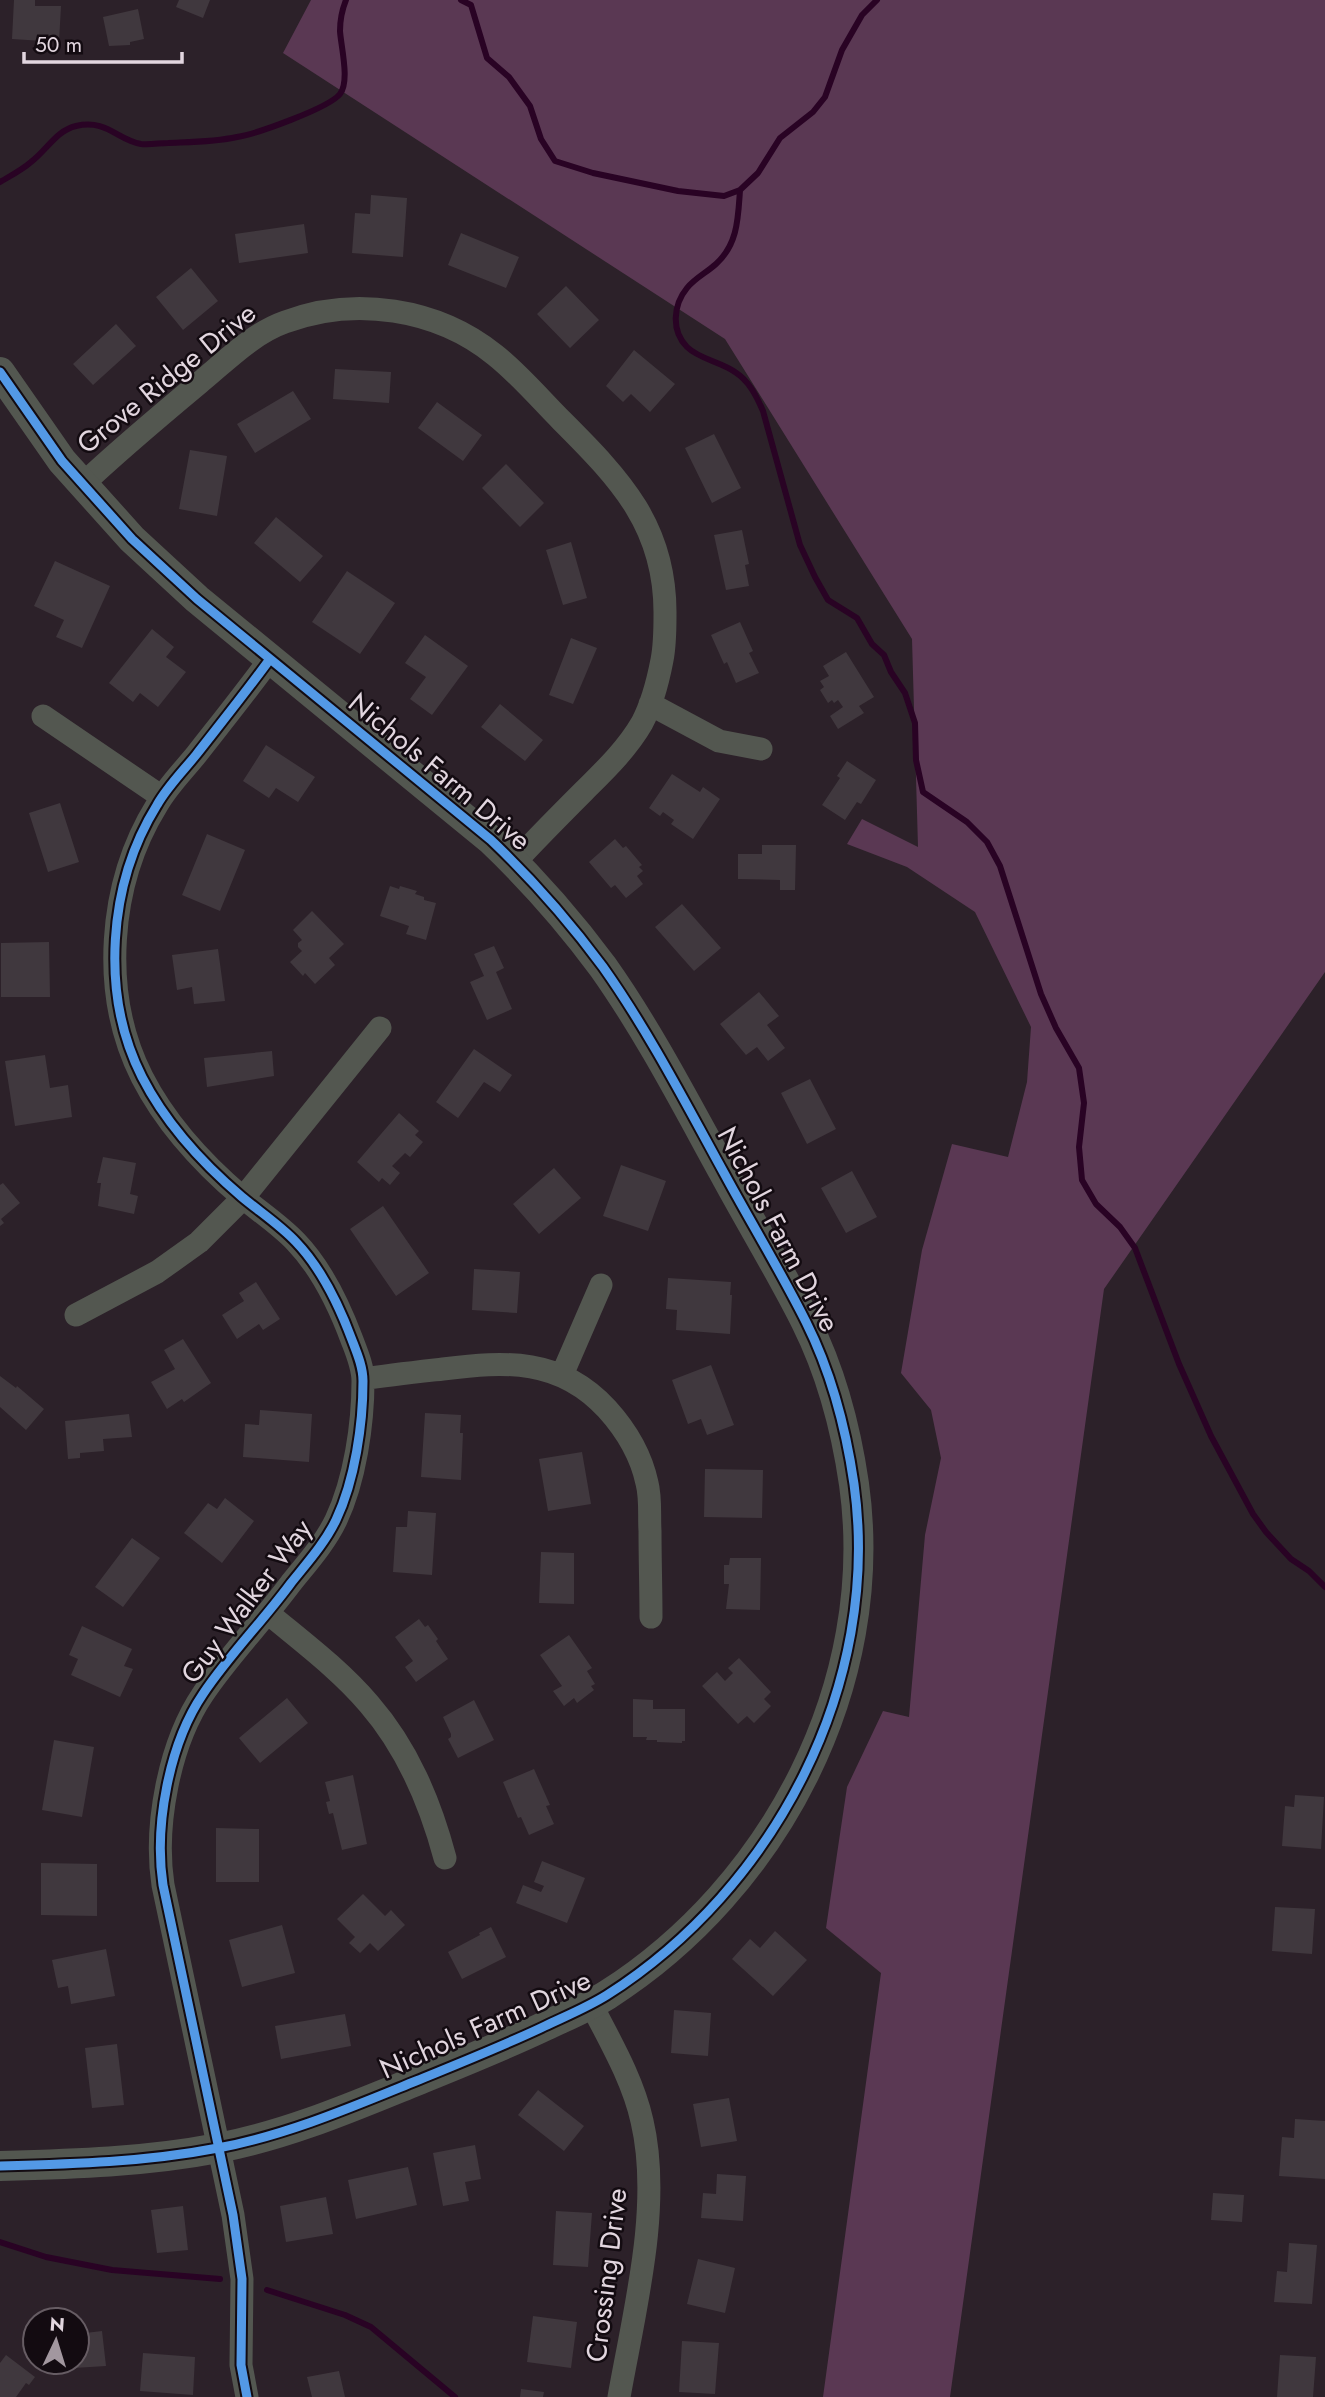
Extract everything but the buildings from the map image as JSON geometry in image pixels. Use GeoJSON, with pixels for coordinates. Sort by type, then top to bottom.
{"type":"FeatureCollection","features":[{"type":"Feature","properties":{"kind":"street","name":"Grove Ridge Drive"},"geometry":{"type":"LineString","coordinates":[[82,485],[117,452],[247,343],[284,322],[333,310],[361,308],[408,313],[464,334],[493,353],[616,477],[637,507],[658,555],[665,591],[663,657],[650,704],[641,723],[625,748],[515,862]]}},
{"type":"Feature","properties":{"kind":"street","name":"Nichols Farm Drive"},"geometry":{"type":"LineString","coordinates":[[0,372],[62,461],[132,540],[197,599],[491,840],[515,862],[559,911],[604,969],[643,1029],[807,1325],[839,1410],[855,1486],[858,1564],[851,1637],[843,1675],[816,1747],[771,1834],[713,1907],[682,1937],[607,1995],[521,2037],[344,2110],[220,2148],[98,2164],[0,2166]]}},
{"type":"Feature","properties":{"kind":"street","name":"Guy Walker Way"},"geometry":{"type":"LineString","coordinates":[[247,2397],[241,2365],[242,2279],[233,2215],[163,1885],[160,1863],[162,1823],[177,1747],[190,1716],[222,1669],[269,1614],[321,1544],[336,1519],[355,1460],[363,1379],[361,1365],[334,1296],[314,1265],[291,1237],[243,1198],[188,1146],[159,1107],[128,1044],[118,1002],[115,962],[121,898],[141,837],[162,797],[270,659]]}},
{"type":"Feature","properties":{"kind":"street"},"geometry":{"type":"LineString","coordinates":[[650,704],[719,741],[761,749]]}},
{"type":"Feature","properties":{"kind":"street"},"geometry":{"type":"LineString","coordinates":[[43,716],[162,797]]}},
{"type":"Feature","properties":{"kind":"street"},"geometry":{"type":"LineString","coordinates":[[76,1315],[168,1265],[199,1242],[243,1198],[380,1028]]}},
{"type":"Feature","properties":{"kind":"street"},"geometry":{"type":"LineString","coordinates":[[562,1376],[601,1285]]}},
{"type":"Feature","properties":{"kind":"street"},"geometry":{"type":"LineString","coordinates":[[363,1379],[499,1363],[530,1365],[562,1376],[583,1387],[614,1418],[636,1450],[642,1465],[648,1486],[651,1617]]}},
{"type":"Feature","properties":{"kind":"street"},"geometry":{"type":"LineString","coordinates":[[269,1614],[347,1681],[389,1729],[422,1787],[446,1858]]}},
{"type":"Feature","properties":{"kind":"street","name":"Crossing Drive"},"geometry":{"type":"LineString","coordinates":[[591,2004],[628,2082],[642,2120],[648,2155],[645,2238],[619,2397]]}},
{"type":"Feature","properties":{"kind":"shaded area"},"geometry":{"type":"Polygon","coordinates":[[[311,0],[1325,0],[1325,972],[1104,1289],[950,2397],[823,2397],[881,1973],[826,1928],[847,1787],[883,1711],[909,1717],[925,1535],[941,1458],[931,1410],[901,1373],[922,1250],[952,1144],[1008,1157],[1027,1082],[1031,1027],[975,912],[907,867],[847,844],[862,819],[918,847],[912,639],[725,339],[283,53],[311,0]]]}},
{"type":"Feature","properties":{"kind":"waterway"},"geometry":{"type":"LineString","coordinates":[[0,182],[27,165],[63,132],[76,126],[96,125],[141,144],[212,141],[260,131],[322,106],[333,100],[343,88],[345,73],[340,27],[346,0]]}},
{"type":"Feature","properties":{"kind":"waterway"},"geometry":{"type":"LineString","coordinates":[[461,0],[471,5],[487,58],[509,77],[530,106],[541,139],[555,161],[593,173],[678,191],[724,196],[740,190],[758,173],[780,138],[813,112],[825,97],[842,50],[862,15],[877,0]]}},
{"type":"Feature","properties":{"kind":"waterway"},"geometry":{"type":"LineString","coordinates":[[740,190],[733,239],[723,256],[682,295],[676,318],[678,333],[692,351],[735,372],[755,394],[763,411],[800,545],[815,577],[828,600],[857,618],[872,644],[884,655],[905,693],[915,723],[916,760],[923,792],[967,822],[987,842],[1000,866],[1041,994],[1056,1028],[1079,1068],[1084,1103],[1079,1147],[1082,1180],[1096,1204],[1120,1227],[1135,1248],[1179,1364],[1211,1436],[1253,1514],[1291,1559],[1309,1571],[1325,1587]]}},
{"type":"Feature","properties":{"kind":"waterway"},"geometry":{"type":"LineString","coordinates":[[0,2242],[46,2257],[112,2270],[220,2279]]}},
{"type":"Feature","properties":{"kind":"waterway"},"geometry":{"type":"LineString","coordinates":[[267,2290],[345,2315],[371,2327],[455,2397]]}},
{"type":"Feature","properties":{"kind":"cycle path"},"geometry":{"type":"LineString","coordinates":[[0,372],[62,461],[132,539],[197,599],[491,840],[550,901],[603,967],[666,1068],[815,1341],[830,1381],[847,1443],[854,1484],[858,1559],[851,1633],[832,1705],[804,1774],[766,1839],[720,1898],[667,1951],[607,1995],[481,2054],[343,2110],[269,2136],[218,2148],[164,2156],[0,2166]]}},
{"type":"Feature","properties":{"kind":"cycle path"},"geometry":{"type":"LineString","coordinates":[[247,2397],[241,2365],[242,2279],[233,2215],[163,1885],[163,1812],[173,1761],[191,1714],[224,1666],[327,1537],[336,1520],[357,1452],[363,1376],[358,1355],[341,1314],[314,1264],[290,1236],[242,1197],[199,1156],[162,1111],[142,1077],[129,1045],[120,1011],[115,975],[115,940],[128,869],[157,805],[270,659]]}}]}
